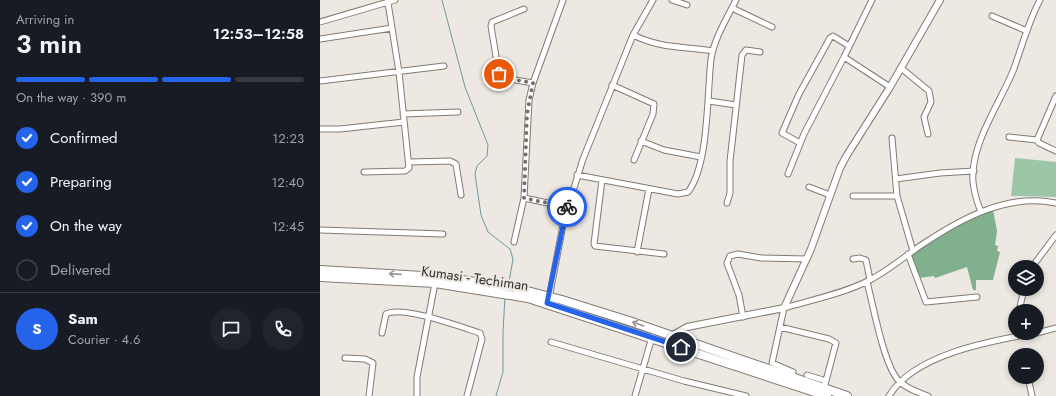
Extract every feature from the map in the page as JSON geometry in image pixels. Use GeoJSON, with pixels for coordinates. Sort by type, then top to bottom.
{"type":"FeatureCollection","features":[{"type":"Feature","properties":{"kind":"highway"},"geometry":{"type":"LineString","coordinates":[[320,270],[440,276],[512,291],[629,321],[847,396]]}},
{"type":"Feature","properties":{"kind":"highway","name":"Kumasi - Techiman"},"geometry":{"type":"LineString","coordinates":[[320,277],[435,283],[502,289]]}},
{"type":"Feature","properties":{"kind":"highway"},"geometry":{"type":"LineString","coordinates":[[548,300],[652,338],[826,388]]}},
{"type":"Feature","properties":{"kind":"street"},"geometry":{"type":"LineString","coordinates":[[320,22],[395,0]]}},
{"type":"Feature","properties":{"kind":"street"},"geometry":{"type":"LineString","coordinates":[[514,242],[524,198],[527,114],[533,83],[563,0]]}},
{"type":"Feature","properties":{"kind":"street"},"geometry":{"type":"LineString","coordinates":[[548,300],[567,207],[577,176],[632,35],[652,0]]}},
{"type":"Feature","properties":{"kind":"street"},"geometry":{"type":"LineString","coordinates":[[672,0],[687,5]]}},
{"type":"Feature","properties":{"kind":"street"},"geometry":{"type":"LineString","coordinates":[[577,176],[678,194],[688,192],[693,186],[701,157],[713,51],[736,0]]}},
{"type":"Feature","properties":{"kind":"street"},"geometry":{"type":"LineString","coordinates":[[788,174],[800,143],[872,0]]}},
{"type":"Feature","properties":{"kind":"street"},"geometry":{"type":"LineString","coordinates":[[793,372],[772,363],[784,308],[819,230],[830,195],[847,154],[890,88],[940,0]]}},
{"type":"Feature","properties":{"kind":"street"},"geometry":{"type":"LineString","coordinates":[[981,212],[975,195],[974,171],[984,132],[1013,71],[1040,0]]}},
{"type":"Feature","properties":{"kind":"street"},"geometry":{"type":"LineString","coordinates":[[364,172],[405,171],[409,168],[399,72],[388,2]]}},
{"type":"Feature","properties":{"kind":"street"},"geometry":{"type":"LineString","coordinates":[[732,8],[772,28]]}},
{"type":"Feature","properties":{"kind":"street"},"geometry":{"type":"LineString","coordinates":[[524,9],[492,22],[491,26],[499,74],[504,78],[533,83]]}},
{"type":"Feature","properties":{"kind":"street"},"geometry":{"type":"LineString","coordinates":[[992,16],[1027,31]]}},
{"type":"Feature","properties":{"kind":"street"},"geometry":{"type":"LineString","coordinates":[[320,39],[392,28]]}},
{"type":"Feature","properties":{"kind":"street"},"geometry":{"type":"LineString","coordinates":[[632,35],[655,45],[713,51]]}},
{"type":"Feature","properties":{"kind":"street"},"geometry":{"type":"LineString","coordinates":[[800,143],[782,133],[799,94],[832,36],[849,46]]}},
{"type":"Feature","properties":{"kind":"street"},"geometry":{"type":"LineString","coordinates":[[727,203],[730,193],[730,161],[742,55],[746,50],[760,52]]}},
{"type":"Feature","properties":{"kind":"street"},"geometry":{"type":"LineString","coordinates":[[844,57],[890,88]]}},
{"type":"Feature","properties":{"kind":"street"},"geometry":{"type":"LineString","coordinates":[[320,81],[444,66]]}},
{"type":"Feature","properties":{"kind":"street"},"geometry":{"type":"LineString","coordinates":[[901,68],[929,91],[931,102],[924,117],[928,134]]}},
{"type":"Feature","properties":{"kind":"street"},"geometry":{"type":"LineString","coordinates":[[612,85],[654,104],[653,114],[634,160]]}},
{"type":"Feature","properties":{"kind":"street"},"geometry":{"type":"LineString","coordinates":[[1037,140],[1056,96]]}},
{"type":"Feature","properties":{"kind":"street"},"geometry":{"type":"LineString","coordinates":[[708,101],[736,105]]}},
{"type":"Feature","properties":{"kind":"street"},"geometry":{"type":"LineString","coordinates":[[403,114],[458,112]]}},
{"type":"Feature","properties":{"kind":"street"},"geometry":{"type":"LineString","coordinates":[[320,129],[340,129],[404,122]]}},
{"type":"Feature","properties":{"kind":"street"},"geometry":{"type":"LineString","coordinates":[[1010,137],[1037,140],[1039,143],[1056,151]]}},
{"type":"Feature","properties":{"kind":"street"},"geometry":{"type":"LineString","coordinates":[[892,138],[897,196],[911,253],[926,302],[977,297]]}},
{"type":"Feature","properties":{"kind":"street"},"geometry":{"type":"LineString","coordinates":[[641,142],[669,151],[701,157]]}},
{"type":"Feature","properties":{"kind":"street"},"geometry":{"type":"LineString","coordinates":[[409,162],[450,161],[456,164],[461,195]]}},
{"type":"Feature","properties":{"kind":"street"},"geometry":{"type":"LineString","coordinates":[[896,179],[927,174],[974,171]]}},
{"type":"Feature","properties":{"kind":"street"},"geometry":{"type":"LineString","coordinates":[[602,180],[594,244],[598,247],[664,254]]}},
{"type":"Feature","properties":{"kind":"street"},"geometry":{"type":"LineString","coordinates":[[809,187],[830,195]]}},
{"type":"Feature","properties":{"kind":"street"},"geometry":{"type":"LineString","coordinates":[[638,252],[648,189]]}},
{"type":"Feature","properties":{"kind":"street"},"geometry":{"type":"LineString","coordinates":[[853,196],[897,196]]}},
{"type":"Feature","properties":{"kind":"street"},"geometry":{"type":"LineString","coordinates":[[524,198],[567,207]]}},
{"type":"Feature","properties":{"kind":"street"},"geometry":{"type":"LineString","coordinates":[[671,336],[687,327],[784,308],[869,281],[954,225],[981,212],[1019,202],[1039,201],[1056,203]]}},
{"type":"Feature","properties":{"kind":"street"},"geometry":{"type":"LineString","coordinates":[[320,230],[443,234]]}},
{"type":"Feature","properties":{"kind":"street"},"geometry":{"type":"LineString","coordinates":[[1037,260],[1056,235]]}},
{"type":"Feature","properties":{"kind":"street"},"geometry":{"type":"LineString","coordinates":[[743,316],[739,295],[727,262],[730,256],[738,254],[761,258],[807,259]]}},
{"type":"Feature","properties":{"kind":"street"},"geometry":{"type":"LineString","coordinates":[[853,259],[863,258],[866,260],[869,281],[889,364],[900,382],[928,396]]}},
{"type":"Feature","properties":{"kind":"street"},"geometry":{"type":"LineString","coordinates":[[416,396],[417,377],[435,283]]}},
{"type":"Feature","properties":{"kind":"street"},"geometry":{"type":"LineString","coordinates":[[382,333],[385,317],[389,313],[402,312],[428,317],[480,333],[482,339],[467,396]]}},
{"type":"Feature","properties":{"kind":"street"},"geometry":{"type":"LineString","coordinates":[[780,327],[823,338],[836,343],[826,388],[807,375]]}},
{"type":"Feature","properties":{"kind":"street"},"geometry":{"type":"LineString","coordinates":[[1044,331],[1056,328]]}},
{"type":"Feature","properties":{"kind":"street"},"geometry":{"type":"LineString","coordinates":[[635,396],[652,338]]}},
{"type":"Feature","properties":{"kind":"street"},"geometry":{"type":"LineString","coordinates":[[890,396],[900,382],[927,364],[941,357],[1008,338]]}},
{"type":"Feature","properties":{"kind":"street"},"geometry":{"type":"LineString","coordinates":[[551,342],[746,396]]}},
{"type":"Feature","properties":{"kind":"street"},"geometry":{"type":"LineString","coordinates":[[345,358],[365,359],[373,363],[369,396]]}},
{"type":"Feature","properties":{"kind":"street"},"geometry":{"type":"LineString","coordinates":[[1029,384],[1032,396]]}},
{"type":"Feature","properties":{"kind":"green space"},"geometry":{"type":"Polygon","coordinates":[[[1015,158],[1056,162],[1056,197],[1011,196],[1015,158]]]}},
{"type":"Feature","properties":{"kind":"green space"},"geometry":{"type":"Polygon","coordinates":[[[993,210],[997,231],[995,245],[998,246],[997,251],[1000,252],[993,280],[976,280],[976,290],[973,290],[967,267],[935,278],[934,276],[919,278],[911,255],[964,221],[993,210]]]}},
{"type":"Feature","properties":{"kind":"waterway"},"geometry":{"type":"LineString","coordinates":[[442,0],[465,87],[488,145],[487,156],[477,166],[475,174],[481,215],[488,232],[510,249],[513,259],[509,282]]}},
{"type":"Feature","properties":{"kind":"waterway"},"geometry":{"type":"LineString","coordinates":[[496,396],[503,372],[505,297]]}},
{"type":"Feature","properties":{"kind":"way so far"},"geometry":{"type":"LineString","coordinates":[[499,74],[504,78],[533,83],[527,114],[524,198],[567,207]]}},
{"type":"Feature","properties":{"kind":"route"},"geometry":{"type":"LineString","coordinates":[[567,207],[547,303],[681,347]]}}]}
